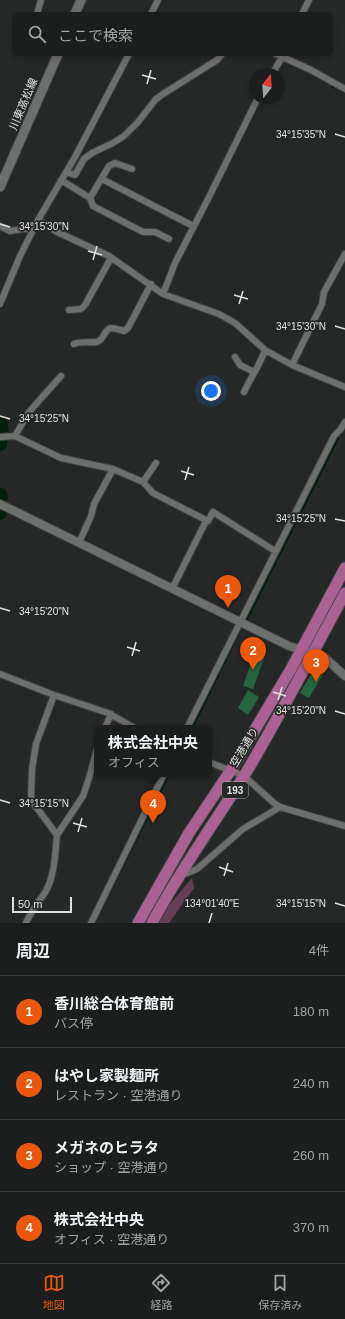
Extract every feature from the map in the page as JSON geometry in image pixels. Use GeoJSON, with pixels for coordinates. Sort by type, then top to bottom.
{"type":"FeatureCollection","features":[{"type":"Feature","properties":{"kind":"highway","name":"空港通り"},"geometry":{"type":"LineString","coordinates":[[152,923],[179,877],[244,776],[307,652],[345,568]]}},
{"type":"Feature","properties":{"kind":"highway","name":"空港通り"},"geometry":{"type":"LineString","coordinates":[[138,923],[189,833],[345,593]]}},
{"type":"Feature","properties":{"kind":"main road"},"geometry":{"type":"LineString","coordinates":[[76,12],[81,0]]}},
{"type":"Feature","properties":{"kind":"main road","name":"川東高松線"},"geometry":{"type":"LineString","coordinates":[[0,186],[57,56]]}},
{"type":"Feature","properties":{"kind":"street"},"geometry":{"type":"LineString","coordinates":[[38,12],[41,0]]}},
{"type":"Feature","properties":{"kind":"street"},"geometry":{"type":"LineString","coordinates":[[152,12],[158,0]]}},
{"type":"Feature","properties":{"kind":"street"},"geometry":{"type":"LineString","coordinates":[[303,12],[308,0]]}},
{"type":"Feature","properties":{"kind":"street"},"geometry":{"type":"LineString","coordinates":[[0,304],[20,256],[38,220],[66,172],[129,56]]}},
{"type":"Feature","properties":{"kind":"street"},"geometry":{"type":"LineString","coordinates":[[66,172],[75,175],[84,159],[92,153],[124,136],[138,122],[156,99],[217,60],[220,56]]}},
{"type":"Feature","properties":{"kind":"street"},"geometry":{"type":"LineString","coordinates":[[276,68],[283,56],[345,89]]}},
{"type":"Feature","properties":{"kind":"street"},"geometry":{"type":"LineString","coordinates":[[163,294],[175,263],[255,104]]}},
{"type":"Feature","properties":{"kind":"street"},"geometry":{"type":"LineString","coordinates":[[90,198],[109,166],[115,163],[132,169]]}},
{"type":"Feature","properties":{"kind":"street"},"geometry":{"type":"LineString","coordinates":[[102,179],[193,226]]}},
{"type":"Feature","properties":{"kind":"street"},"geometry":{"type":"LineString","coordinates":[[61,180],[90,198],[93,206],[143,232],[155,232],[169,239]]}},
{"type":"Feature","properties":{"kind":"street"},"geometry":{"type":"LineString","coordinates":[[38,220],[57,232],[111,258],[151,284],[163,294],[219,314],[235,323],[265,350],[292,365],[345,387]]}},
{"type":"Feature","properties":{"kind":"street"},"geometry":{"type":"LineString","coordinates":[[0,226],[10,230],[35,227]]}},
{"type":"Feature","properties":{"kind":"street"},"geometry":{"type":"LineString","coordinates":[[292,365],[322,304],[324,292],[345,254]]}},
{"type":"Feature","properties":{"kind":"street"},"geometry":{"type":"LineString","coordinates":[[69,310],[81,309],[85,305],[111,258]]}},
{"type":"Feature","properties":{"kind":"street"},"geometry":{"type":"LineString","coordinates":[[74,344],[79,342],[97,342],[102,339],[108,329],[112,328],[124,331],[128,328],[151,284]]}},
{"type":"Feature","properties":{"kind":"street"},"geometry":{"type":"LineString","coordinates":[[244,392],[254,372],[260,364],[265,350]]}},
{"type":"Feature","properties":{"kind":"street"},"geometry":{"type":"LineString","coordinates":[[235,358],[240,365],[254,372]]}},
{"type":"Feature","properties":{"kind":"street"},"geometry":{"type":"LineString","coordinates":[[15,436],[30,412],[61,376]]}},
{"type":"Feature","properties":{"kind":"street"},"geometry":{"type":"LineString","coordinates":[[189,725],[334,436],[345,422]]}},
{"type":"Feature","properties":{"kind":"street"},"geometry":{"type":"LineString","coordinates":[[1,437],[15,436],[61,458],[113,469],[143,482],[153,493],[206,520]]}},
{"type":"Feature","properties":{"kind":"street"},"geometry":{"type":"LineString","coordinates":[[143,482],[156,463]]}},
{"type":"Feature","properties":{"kind":"street"},"geometry":{"type":"LineString","coordinates":[[79,543],[91,516],[94,504],[113,469]]}},
{"type":"Feature","properties":{"kind":"street"},"geometry":{"type":"LineString","coordinates":[[0,504],[289,646],[324,657],[345,676]]}},
{"type":"Feature","properties":{"kind":"street"},"geometry":{"type":"LineString","coordinates":[[172,589],[206,520],[208,521],[213,512],[275,551]]}},
{"type":"Feature","properties":{"kind":"street"},"geometry":{"type":"LineString","coordinates":[[0,674],[54,695],[111,714],[130,725]]}},
{"type":"Feature","properties":{"kind":"street"},"geometry":{"type":"LineString","coordinates":[[54,695],[36,744],[32,769],[31,800],[57,835]]}},
{"type":"Feature","properties":{"kind":"street"},"geometry":{"type":"LineString","coordinates":[[106,725],[111,714]]}},
{"type":"Feature","properties":{"kind":"street"},"geometry":{"type":"LineString","coordinates":[[26,923],[31,912],[46,890],[52,873],[57,835],[83,796],[94,760]]}},
{"type":"Feature","properties":{"kind":"street"},"geometry":{"type":"LineString","coordinates":[[212,763],[244,776],[280,807],[345,826]]}},
{"type":"Feature","properties":{"kind":"street"},"geometry":{"type":"LineString","coordinates":[[91,923],[163,777]]}},
{"type":"Feature","properties":{"kind":"street"},"geometry":{"type":"LineString","coordinates":[[179,877],[197,869],[243,829],[280,807]]}},
{"type":"Feature","properties":{"kind":"shaded area"},"geometry":{"type":"Polygon","coordinates":[[[192,878],[194,888],[169,923],[157,923],[161,915],[192,878]]]}},
{"type":"Feature","properties":{"kind":"building"},"geometry":{"type":"Polygon","coordinates":[[[254,654],[264,658],[253,689],[243,686],[254,654]]]}},
{"type":"Feature","properties":{"kind":"building"},"geometry":{"type":"Polygon","coordinates":[[[316,666],[325,671],[309,698],[300,693],[316,666]]]}},
{"type":"Feature","properties":{"kind":"building"},"geometry":{"type":"Polygon","coordinates":[[[248,690],[259,697],[248,715],[238,708],[248,690]]]}},
{"type":"Feature","properties":{"kind":"waterway"},"geometry":{"type":"LineString","coordinates":[[332,86],[345,92]]}},
{"type":"Feature","properties":{"kind":"waterway"},"geometry":{"type":"LineString","coordinates":[[0,422],[2,431],[0,444]]}},
{"type":"Feature","properties":{"kind":"waterway"},"geometry":{"type":"LineString","coordinates":[[247,619],[338,438]]}},
{"type":"Feature","properties":{"kind":"waterway"},"geometry":{"type":"LineString","coordinates":[[193,725],[238,634]]}},
{"type":"Feature","properties":{"kind":"waterway"},"geometry":{"type":"LineString","coordinates":[[94,923],[167,777]]}},
{"type":"Feature","properties":{"kind":"place","name":"香川総合体育館前"},"geometry":{"type":"Point","coordinates":[228,608]}},
{"type":"Feature","properties":{"kind":"place","name":"はやし家製麺所"},"geometry":{"type":"Point","coordinates":[253,670]}},
{"type":"Feature","properties":{"kind":"place","name":"メガネのヒラタ"},"geometry":{"type":"Point","coordinates":[316,682]}},
{"type":"Feature","properties":{"kind":"place","name":"株式会社中央"},"geometry":{"type":"Point","coordinates":[153,823]}}]}
